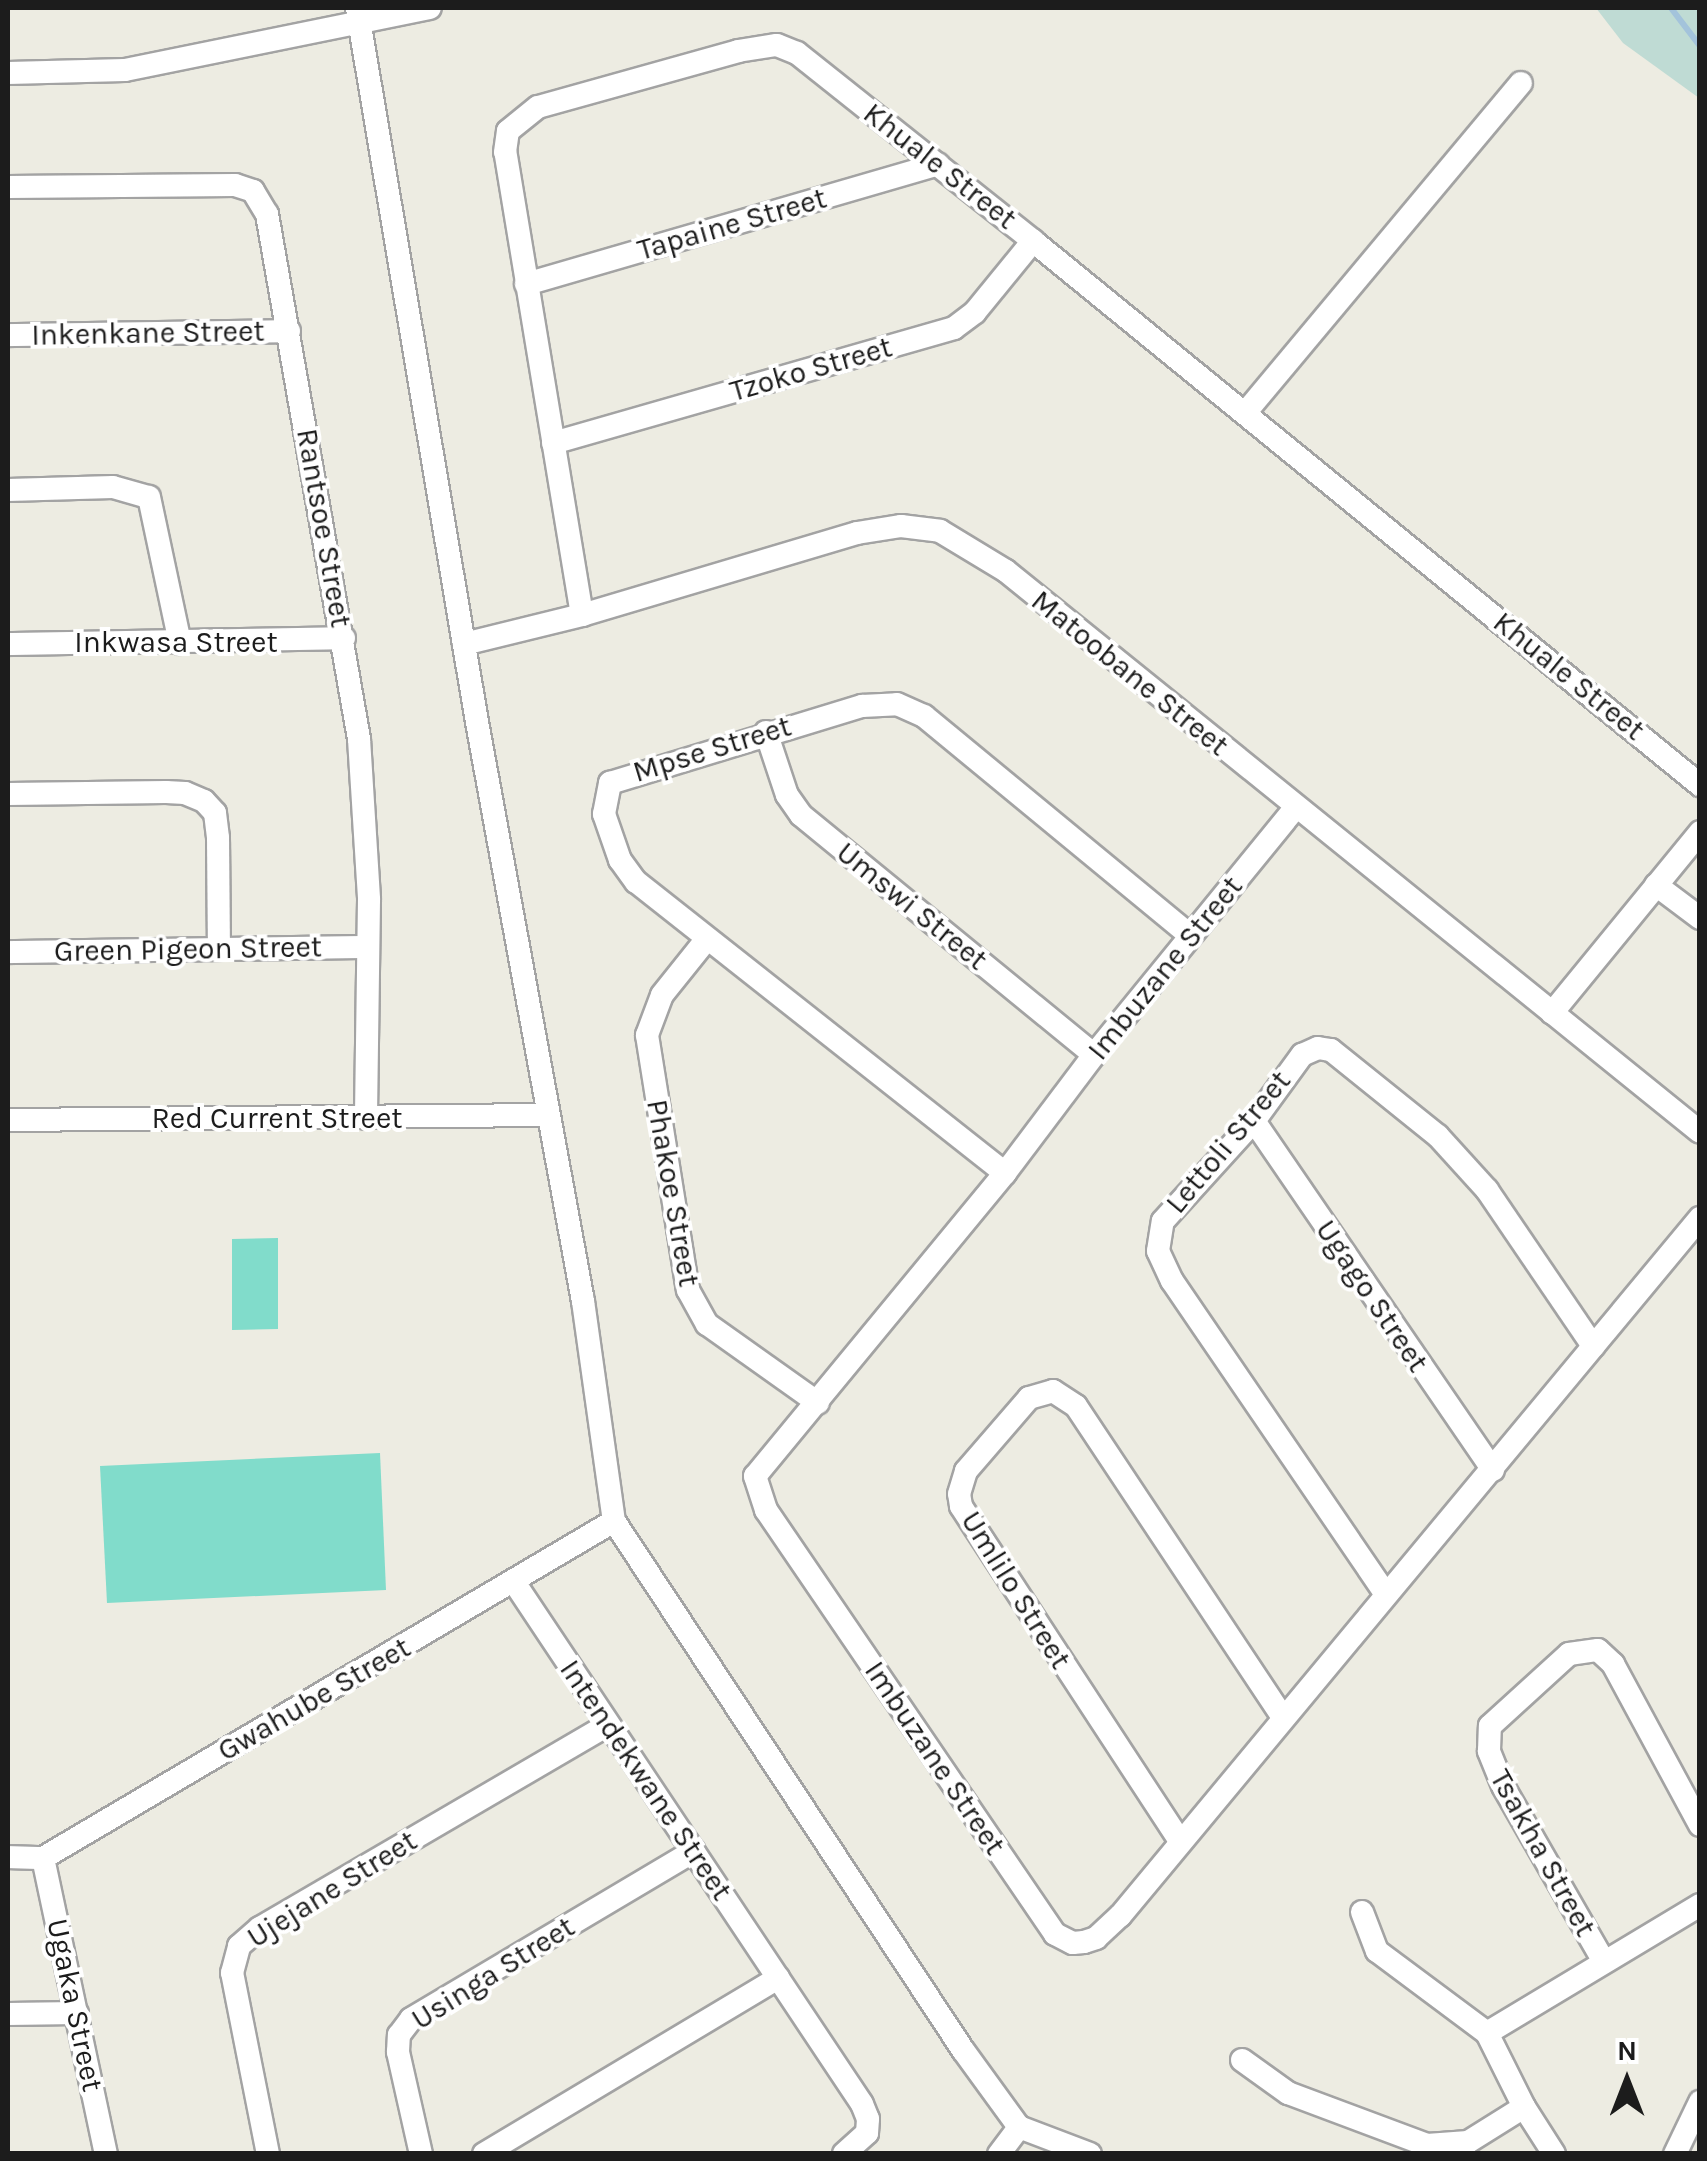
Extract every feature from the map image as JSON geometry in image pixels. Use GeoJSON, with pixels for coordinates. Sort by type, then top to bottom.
{"type":"FeatureCollection","features":[{"type":"Feature","properties":{"kind":"street"},"geometry":{"type":"LineString","coordinates":[[8,72],[125,70],[358,16],[430,8]]}},
{"type":"Feature","properties":{"kind":"street"},"geometry":{"type":"LineString","coordinates":[[358,16],[546,1115],[582,1302],[614,1520],[964,2050],[1019,2126],[1090,2154]]}},
{"type":"Feature","properties":{"kind":"street","name":"Khuale Street"},"geometry":{"type":"LineString","coordinates":[[582,614],[504,152],[515,122],[538,107],[738,51],[777,45],[797,54],[1034,240],[1700,785]]}},
{"type":"Feature","properties":{"kind":"street"},"geometry":{"type":"LineString","coordinates":[[1246,412],[1520,83]]}},
{"type":"Feature","properties":{"kind":"street","name":"Tapaine Street"},"geometry":{"type":"LineString","coordinates":[[526,284],[938,164]]}},
{"type":"Feature","properties":{"kind":"street","name":"Rantsoe Street"},"geometry":{"type":"LineString","coordinates":[[8,187],[248,188],[267,214],[344,638],[365,797],[366,1118]]}},
{"type":"Feature","properties":{"kind":"street","name":"Tzoko Street"},"geometry":{"type":"LineString","coordinates":[[554,443],[954,328],[975,312],[1034,240]]}},
{"type":"Feature","properties":{"kind":"street","name":"Inkenkane Street"},"geometry":{"type":"LineString","coordinates":[[8,334],[289,331]]}},
{"type":"Feature","properties":{"kind":"street"},"geometry":{"type":"LineString","coordinates":[[8,490],[113,486],[149,497],[180,643]]}},
{"type":"Feature","properties":{"kind":"street","name":"Matoobane Street"},"geometry":{"type":"LineString","coordinates":[[464,644],[582,614],[857,533],[887,526],[928,527],[986,555],[1700,1132]]}},
{"type":"Feature","properties":{"kind":"street","name":"Inkwasa Street"},"geometry":{"type":"LineString","coordinates":[[8,644],[344,638]]}},
{"type":"Feature","properties":{"kind":"street","name":"Mpse Street"},"geometry":{"type":"LineString","coordinates":[[1005,1172],[706,940],[628,871],[613,845],[604,814],[606,788],[617,778],[766,732],[862,706],[908,706],[1190,936]]}},
{"type":"Feature","properties":{"kind":"street","name":"Umswi Street"},"geometry":{"type":"LineString","coordinates":[[766,732],[787,795],[801,816],[1094,1054]]}},
{"type":"Feature","properties":{"kind":"street"},"geometry":{"type":"LineString","coordinates":[[8,794],[166,792],[185,793],[204,801],[215,814],[218,838],[219,948]]}},
{"type":"Feature","properties":{"kind":"street","name":"Imbuzane Street"},"geometry":{"type":"LineString","coordinates":[[1296,807],[1094,1054],[1005,1172],[755,1476],[759,1496],[1049,1926],[1072,1943],[1096,1938],[1493,1470],[1700,1218]]}},
{"type":"Feature","properties":{"kind":"street"},"geometry":{"type":"LineString","coordinates":[[1552,1014],[1700,832]]}},
{"type":"Feature","properties":{"kind":"street"},"geometry":{"type":"LineString","coordinates":[[1656,885],[1700,918]]}},
{"type":"Feature","properties":{"kind":"street","name":"Phakoe Street"},"geometry":{"type":"LineString","coordinates":[[706,940],[662,995],[648,1036],[688,1290],[707,1324],[818,1403]]}},
{"type":"Feature","properties":{"kind":"street","name":"Green Pigeon Street"},"geometry":{"type":"LineString","coordinates":[[8,952],[368,947]]}},
{"type":"Feature","properties":{"kind":"street","name":"Lettoli Street"},"geometry":{"type":"LineString","coordinates":[[1385,1593],[1172,1281],[1158,1252],[1163,1220],[1254,1121],[1302,1054],[1318,1048],[1331,1050],[1438,1136],[1472,1172],[1594,1346]]}},
{"type":"Feature","properties":{"kind":"street","name":"Red Current Street"},"geometry":{"type":"LineString","coordinates":[[8,1120],[546,1115]]}},
{"type":"Feature","properties":{"kind":"street","name":"Ugago Street"},"geometry":{"type":"LineString","coordinates":[[1254,1121],[1493,1470]]}},
{"type":"Feature","properties":{"kind":"street","name":"Umlilo Street"},"geometry":{"type":"LineString","coordinates":[[1180,1842],[960,1506],[959,1494],[966,1471],[1029,1398],[1053,1391],[1076,1406],[1283,1717]]}},
{"type":"Feature","properties":{"kind":"street","name":"Gwahube Street"},"geometry":{"type":"LineString","coordinates":[[43,1858],[614,1520]]}},
{"type":"Feature","properties":{"kind":"street","name":"Intendekwane Street"},"geometry":{"type":"LineString","coordinates":[[514,1582],[778,1978]]}},
{"type":"Feature","properties":{"kind":"street","name":"Tsakha Street"},"geometry":{"type":"LineString","coordinates":[[1603,1960],[1503,1786],[1489,1751],[1490,1726],[1569,1654],[1598,1650],[1613,1664],[1700,1825]]}},
{"type":"Feature","properties":{"kind":"street","name":"Ujejane Street"},"geometry":{"type":"LineString","coordinates":[[268,2154],[232,1973],[239,1946],[260,1928],[607,1725]]}},
{"type":"Feature","properties":{"kind":"street","name":"Usinga Street"},"geometry":{"type":"LineString","coordinates":[[421,2154],[398,2052],[404,2026],[424,2010],[694,1851]]}},
{"type":"Feature","properties":{"kind":"street"},"geometry":{"type":"LineString","coordinates":[[8,1858],[43,1858]]}},
{"type":"Feature","properties":{"kind":"street","name":"Ugaka Street"},"geometry":{"type":"LineString","coordinates":[[43,1858],[106,2154]]}},
{"type":"Feature","properties":{"kind":"street"},"geometry":{"type":"LineString","coordinates":[[1487,2033],[1700,1905]]}},
{"type":"Feature","properties":{"kind":"street"},"geometry":{"type":"LineString","coordinates":[[1362,1912],[1377,1951],[1487,2033],[1524,2107],[1554,2154]]}},
{"type":"Feature","properties":{"kind":"street"},"geometry":{"type":"LineString","coordinates":[[484,2154],[778,1978],[866,2111],[867,2133],[844,2154]]}},
{"type":"Feature","properties":{"kind":"street"},"geometry":{"type":"LineString","coordinates":[[8,2014],[77,2013]]}},
{"type":"Feature","properties":{"kind":"street"},"geometry":{"type":"LineString","coordinates":[[1242,2060],[1288,2093],[1426,2145],[1468,2142],[1524,2107]]}},
{"type":"Feature","properties":{"kind":"street"},"geometry":{"type":"LineString","coordinates":[[1675,2154],[1700,2102]]}},
{"type":"Feature","properties":{"kind":"street"},"geometry":{"type":"LineString","coordinates":[[999,2154],[1019,2126]]}},
{"type":"Feature","properties":{"kind":"shaded area"},"geometry":{"type":"Polygon","coordinates":[[[1596,8],[1699,8],[1699,98],[1623,43],[1596,8]]]}},
{"type":"Feature","properties":{"kind":"shaded area"},"geometry":{"type":"Polygon","coordinates":[[[278,1238],[278,1329],[232,1330],[232,1239],[278,1238]]]}},
{"type":"Feature","properties":{"kind":"shaded area"},"geometry":{"type":"Polygon","coordinates":[[[380,1453],[386,1590],[107,1603],[100,1466],[380,1453]]]}},
{"type":"Feature","properties":{"kind":"waterway"},"geometry":{"type":"LineString","coordinates":[[1671,8],[1700,46]]}}]}
